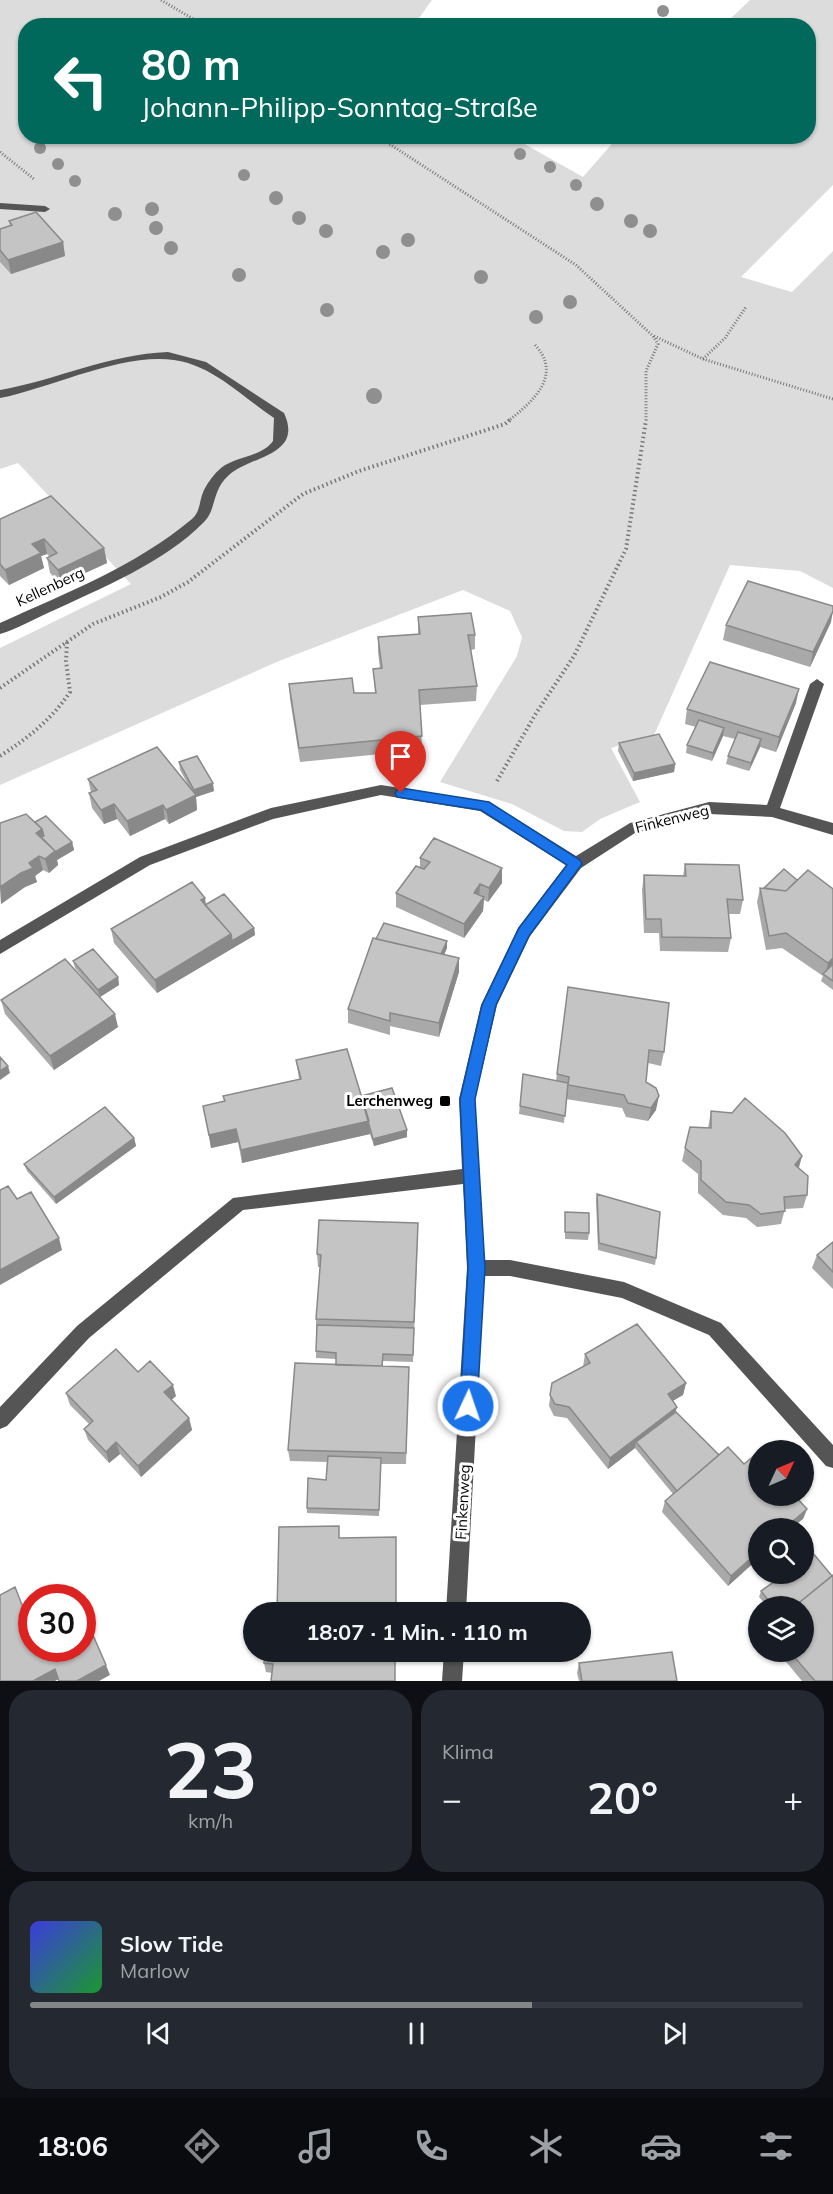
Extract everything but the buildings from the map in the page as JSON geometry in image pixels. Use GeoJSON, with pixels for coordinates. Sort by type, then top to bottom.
{"type":"FeatureCollection","features":[{"type":"Feature","properties":{"kind":"street"},"geometry":{"type":"LineString","coordinates":[[0,206],[45,209]]}},
{"type":"Feature","properties":{"kind":"street","name":"Kellenberg"},"geometry":{"type":"LineString","coordinates":[[0,394],[134,358],[170,355],[192,360],[218,373],[280,416],[283,433],[272,451],[232,466],[210,488],[202,517],[164,547],[115,576],[0,629]]}},
{"type":"Feature","properties":{"kind":"street"},"geometry":{"type":"LineString","coordinates":[[772,812],[818,684]]}},
{"type":"Feature","properties":{"kind":"street"},"geometry":{"type":"LineString","coordinates":[[0,948],[145,861],[271,814],[381,790],[484,806],[576,864]]}},
{"type":"Feature","properties":{"kind":"street","name":"Finkenweg"},"geometry":{"type":"LineString","coordinates":[[457,1602],[477,1268],[467,1099],[489,1005],[524,932],[576,864],[630,829],[709,808],[772,812],[833,829]]}},
{"type":"Feature","properties":{"kind":"street"},"geometry":{"type":"LineString","coordinates":[[0,1420],[82,1332],[239,1203],[470,1176]]}},
{"type":"Feature","properties":{"kind":"street"},"geometry":{"type":"LineString","coordinates":[[477,1268],[510,1268],[624,1290],[715,1329],[833,1459]]}},
{"type":"Feature","properties":{"kind":"street"},"geometry":{"type":"LineString","coordinates":[[452,1681],[453,1662]]}},
{"type":"Feature","properties":{"kind":"path"},"geometry":{"type":"LineString","coordinates":[[161,0],[191,18]]}},
{"type":"Feature","properties":{"kind":"path"},"geometry":{"type":"LineString","coordinates":[[389,144],[576,265],[653,336],[703,358],[833,399]]}},
{"type":"Feature","properties":{"kind":"path"},"geometry":{"type":"LineString","coordinates":[[703,358],[725,338],[746,308]]}},
{"type":"Feature","properties":{"kind":"path"},"geometry":{"type":"LineString","coordinates":[[484,806],[535,715],[574,656],[627,549],[646,424],[646,371],[657,344],[653,336]]}},
{"type":"Feature","properties":{"kind":"path"},"geometry":{"type":"LineString","coordinates":[[0,688],[25,673],[42,657],[93,624],[161,597],[188,582],[303,494],[359,471],[505,424],[537,396],[547,371],[543,353],[534,344]]}},
{"type":"Feature","properties":{"kind":"path"},"geometry":{"type":"LineString","coordinates":[[0,756],[38,732],[59,710],[70,692],[66,661],[67,642]]}},
{"type":"Feature","properties":{"kind":"shaded area"},"geometry":{"type":"Polygon","coordinates":[[[0,0],[432,0],[419,18],[18,18],[18,144],[524,144],[583,177],[612,144],[816,144],[816,18],[731,18],[750,0],[833,0],[833,185],[741,277],[792,292],[833,251],[833,588],[800,571],[730,565],[654,735],[611,748],[640,802],[600,819],[582,832],[564,831],[512,804],[440,782],[517,656],[522,637],[510,611],[463,590],[279,661],[0,785],[0,648],[131,584],[18,463],[0,469],[0,0]]]}},
{"type":"Feature","properties":{"kind":"place","name":"Lerchenweg"},"geometry":{"type":"Point","coordinates":[445,1101]}},
{"type":"Feature","properties":{"kind":"route"},"geometry":{"type":"LineString","coordinates":[[401,793],[484,806],[576,864],[524,932],[489,1005],[467,1099],[477,1268],[468,1406]]}}]}
